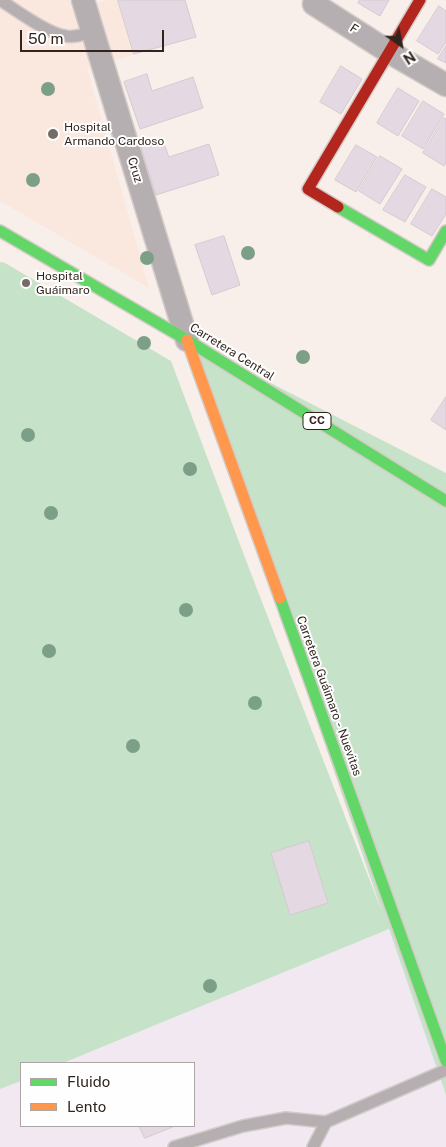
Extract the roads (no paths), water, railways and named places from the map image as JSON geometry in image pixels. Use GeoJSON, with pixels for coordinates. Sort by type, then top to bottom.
{"type":"FeatureCollection","features":[{"type":"Feature","properties":{"kind":"main road"},"geometry":{"type":"LineString","coordinates":[[420,0],[308,189],[429,260],[446,232]]}},
{"type":"Feature","properties":{"kind":"main road","name":"Carretera Central"},"geometry":{"type":"LineString","coordinates":[[0,231],[187,340],[446,501]]}},
{"type":"Feature","properties":{"kind":"main road","name":"Carretera Guáimaro - Nuevitas"},"geometry":{"type":"LineString","coordinates":[[187,340],[446,1061]]}},
{"type":"Feature","properties":{"kind":"street","name":"Cruz"},"geometry":{"type":"LineString","coordinates":[[83,0],[187,340]]}},
{"type":"Feature","properties":{"kind":"street","name":"F"},"geometry":{"type":"LineString","coordinates":[[314,4],[389,52],[446,85]]}},
{"type":"Feature","properties":{"kind":"lane"},"geometry":{"type":"LineString","coordinates":[[0,0],[54,33],[66,37],[80,36],[93,32]]}},
{"type":"Feature","properties":{"kind":"lane"},"geometry":{"type":"LineString","coordinates":[[174,1147],[243,1126],[286,1118],[326,1122],[446,1070]]}},
{"type":"Feature","properties":{"kind":"lane"},"geometry":{"type":"LineString","coordinates":[[313,1147],[326,1122]]}},
{"type":"Feature","properties":{"kind":"place","name":"Hospital Armando Cardoso"},"geometry":{"type":"Point","coordinates":[53,134]}},
{"type":"Feature","properties":{"kind":"place","name":"Hospital Guáimaro"},"geometry":{"type":"Point","coordinates":[26,283]}}]}
